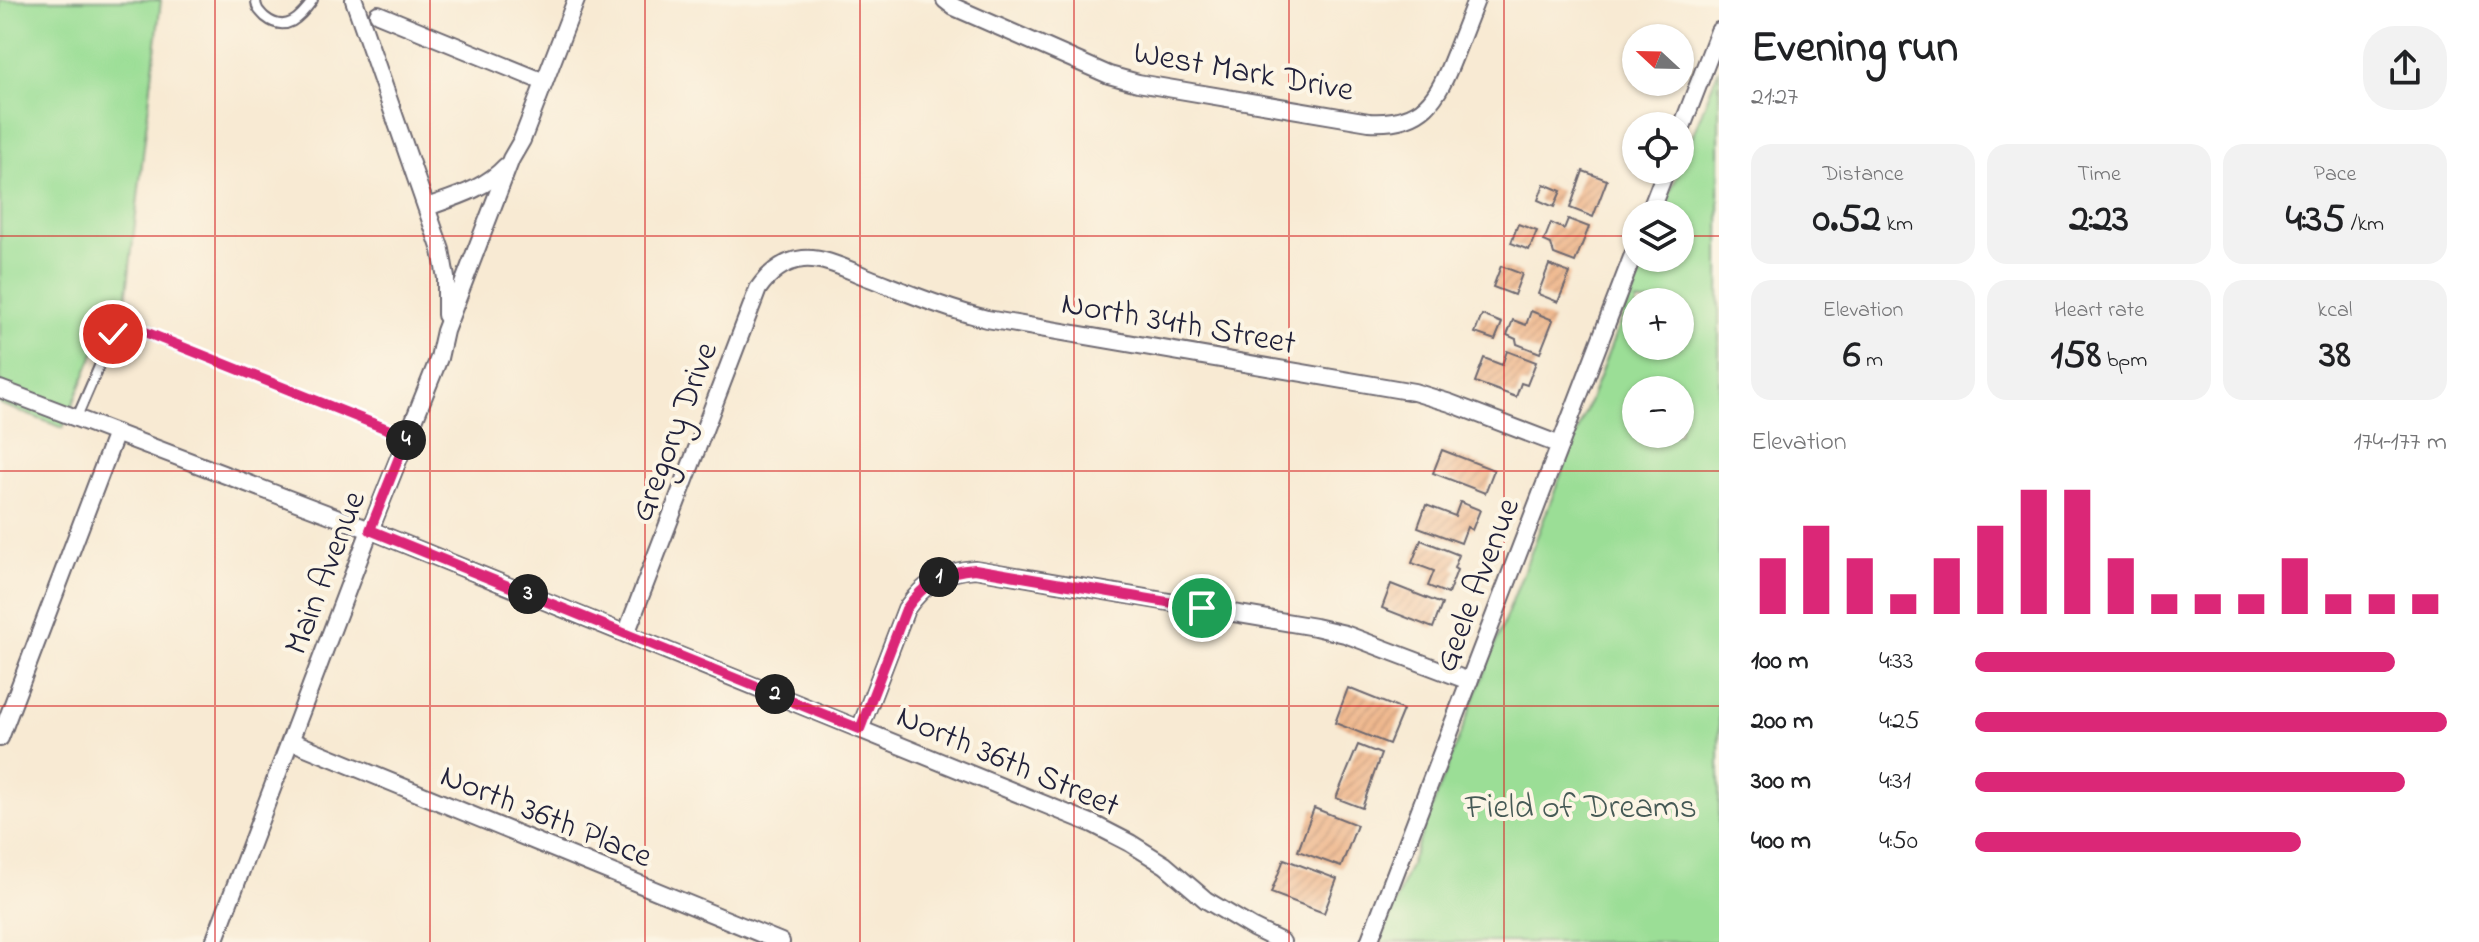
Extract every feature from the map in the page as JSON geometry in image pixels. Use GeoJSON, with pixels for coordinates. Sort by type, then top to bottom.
{"type":"FeatureCollection","features":[{"type":"Feature","properties":{"kind":"street"},"geometry":{"type":"LineString","coordinates":[[354,0],[441,250],[446,278],[445,331]]}},
{"type":"Feature","properties":{"kind":"street","name":"Main Avenue"},"geometry":{"type":"LineString","coordinates":[[214,942],[370,530],[439,358],[445,331],[511,159],[522,140],[576,0]]}},
{"type":"Feature","properties":{"kind":"street","name":"West Mark Drive"},"geometry":{"type":"LineString","coordinates":[[945,0],[954,7],[1109,75],[1138,83],[1386,123],[1419,112],[1442,88],[1476,0]]}},
{"type":"Feature","properties":{"kind":"street"},"geometry":{"type":"LineString","coordinates":[[378,14],[544,82]]}},
{"type":"Feature","properties":{"kind":"street"},"geometry":{"type":"LineString","coordinates":[[1688,112],[1719,31]]}},
{"type":"Feature","properties":{"kind":"street"},"geometry":{"type":"LineString","coordinates":[[427,207],[474,190],[491,180],[511,159]]}},
{"type":"Feature","properties":{"kind":"street","name":"North 34th Street"},"geometry":{"type":"LineString","coordinates":[[789,262],[803,259],[828,263],[957,312],[987,319],[1414,392],[1560,445]]}},
{"type":"Feature","properties":{"kind":"street","name":"Gregory Drive"},"geometry":{"type":"LineString","coordinates":[[626,634],[758,289],[767,277],[789,262]]}},
{"type":"Feature","properties":{"kind":"street","name":"Geele Avenue"},"geometry":{"type":"LineString","coordinates":[[1369,942],[1626,272]]}},
{"type":"Feature","properties":{"kind":"street","name":"North 36th Street"},"geometry":{"type":"LineString","coordinates":[[0,389],[370,530],[1093,824],[1165,865],[1206,900],[1282,942]]}},
{"type":"Feature","properties":{"kind":"street"},"geometry":{"type":"LineString","coordinates":[[0,738],[116,433]]}},
{"type":"Feature","properties":{"kind":"street"},"geometry":{"type":"LineString","coordinates":[[860,729],[906,609],[929,583],[959,570],[975,569],[1315,627],[1345,634],[1469,681]]}},
{"type":"Feature","properties":{"kind":"street","name":"North 36th Place"},"geometry":{"type":"LineString","coordinates":[[291,741],[781,942]]}},
{"type":"Feature","properties":{"kind":"lane"},"geometry":{"type":"LineString","coordinates":[[256,0],[262,15],[276,24],[291,23],[303,15],[313,0]]}},
{"type":"Feature","properties":{"kind":"lane"},"geometry":{"type":"LineString","coordinates":[[76,418],[113,334],[120,327],[130,327],[407,437]]}},
{"type":"Feature","properties":{"kind":"green space"},"geometry":{"type":"Polygon","coordinates":[[[0,0],[161,0],[124,318],[111,313],[63,428],[0,404],[0,0]]]}},
{"type":"Feature","properties":{"kind":"green space","name":"Field of Dreams"},"geometry":{"type":"Polygon","coordinates":[[[1719,68],[1719,942],[1380,942],[1622,317],[1622,360],[1694,360],[1694,288],[1633,288],[1640,272],[1694,272],[1694,200],[1667,200],[1674,184],[1694,184],[1694,132],[1719,68]]]}},
{"type":"Feature","properties":{"kind":"building"},"geometry":{"type":"Polygon","coordinates":[[[1583,171],[1607,180],[1593,217],[1570,208],[1583,171]]]}},
{"type":"Feature","properties":{"kind":"building"},"geometry":{"type":"Polygon","coordinates":[[[1544,184],[1561,191],[1554,207],[1538,200],[1544,184]]]}},
{"type":"Feature","properties":{"kind":"building"},"geometry":{"type":"Polygon","coordinates":[[[1568,219],[1589,227],[1575,262],[1554,254],[1551,244],[1544,241],[1551,223],[1564,229],[1568,219]]]}},
{"type":"Feature","properties":{"kind":"building"},"geometry":{"type":"Polygon","coordinates":[[[1518,224],[1537,231],[1529,250],[1511,243],[1518,224]]]}},
{"type":"Feature","properties":{"kind":"building"},"geometry":{"type":"Polygon","coordinates":[[[1549,265],[1570,273],[1558,302],[1538,294],[1549,265]]]}},
{"type":"Feature","properties":{"kind":"building"},"geometry":{"type":"Polygon","coordinates":[[[1501,266],[1522,274],[1514,295],[1493,287],[1501,266]]]}},
{"type":"Feature","properties":{"kind":"building"},"geometry":{"type":"Polygon","coordinates":[[[1531,311],[1553,320],[1540,353],[1517,344],[1516,339],[1507,335],[1513,320],[1526,325],[1531,311]]]}},
{"type":"Feature","properties":{"kind":"building"},"geometry":{"type":"Polygon","coordinates":[[[1482,315],[1502,323],[1495,340],[1475,333],[1482,315]]]}},
{"type":"Feature","properties":{"kind":"building"},"geometry":{"type":"Polygon","coordinates":[[[1507,351],[1536,362],[1527,385],[1521,383],[1516,397],[1475,382],[1484,358],[1502,365],[1507,351]]]}},
{"type":"Feature","properties":{"kind":"building"},"geometry":{"type":"Polygon","coordinates":[[[1442,450],[1494,470],[1485,493],[1433,473],[1442,450]]]}},
{"type":"Feature","properties":{"kind":"building"},"geometry":{"type":"Polygon","coordinates":[[[1460,502],[1480,510],[1472,530],[1467,527],[1461,543],[1418,527],[1426,505],[1455,516],[1460,502]]]}},
{"type":"Feature","properties":{"kind":"building"},"geometry":{"type":"Polygon","coordinates":[[[1421,540],[1459,555],[1448,594],[1428,586],[1434,571],[1412,563],[1421,540]]]}},
{"type":"Feature","properties":{"kind":"building"},"geometry":{"type":"Polygon","coordinates":[[[1391,584],[1442,604],[1433,628],[1382,608],[1391,584]]]}},
{"type":"Feature","properties":{"kind":"building"},"geometry":{"type":"Polygon","coordinates":[[[1348,688],[1403,710],[1389,744],[1335,723],[1348,688]]]}},
{"type":"Feature","properties":{"kind":"building"},"geometry":{"type":"Polygon","coordinates":[[[1358,745],[1381,754],[1362,808],[1336,798],[1358,745]]]}},
{"type":"Feature","properties":{"kind":"building"},"geometry":{"type":"Polygon","coordinates":[[[1314,808],[1357,825],[1341,867],[1298,851],[1314,808]]]}},
{"type":"Feature","properties":{"kind":"building"},"geometry":{"type":"Polygon","coordinates":[[[1284,859],[1337,879],[1324,913],[1271,893],[1284,859]]]}},
{"type":"Feature","properties":{"kind":"route"},"geometry":{"type":"LineString","coordinates":[[113,334],[120,327],[145,332],[407,437],[370,530],[860,729],[906,609],[929,583],[943,575],[975,569],[1202,608]]}}]}
